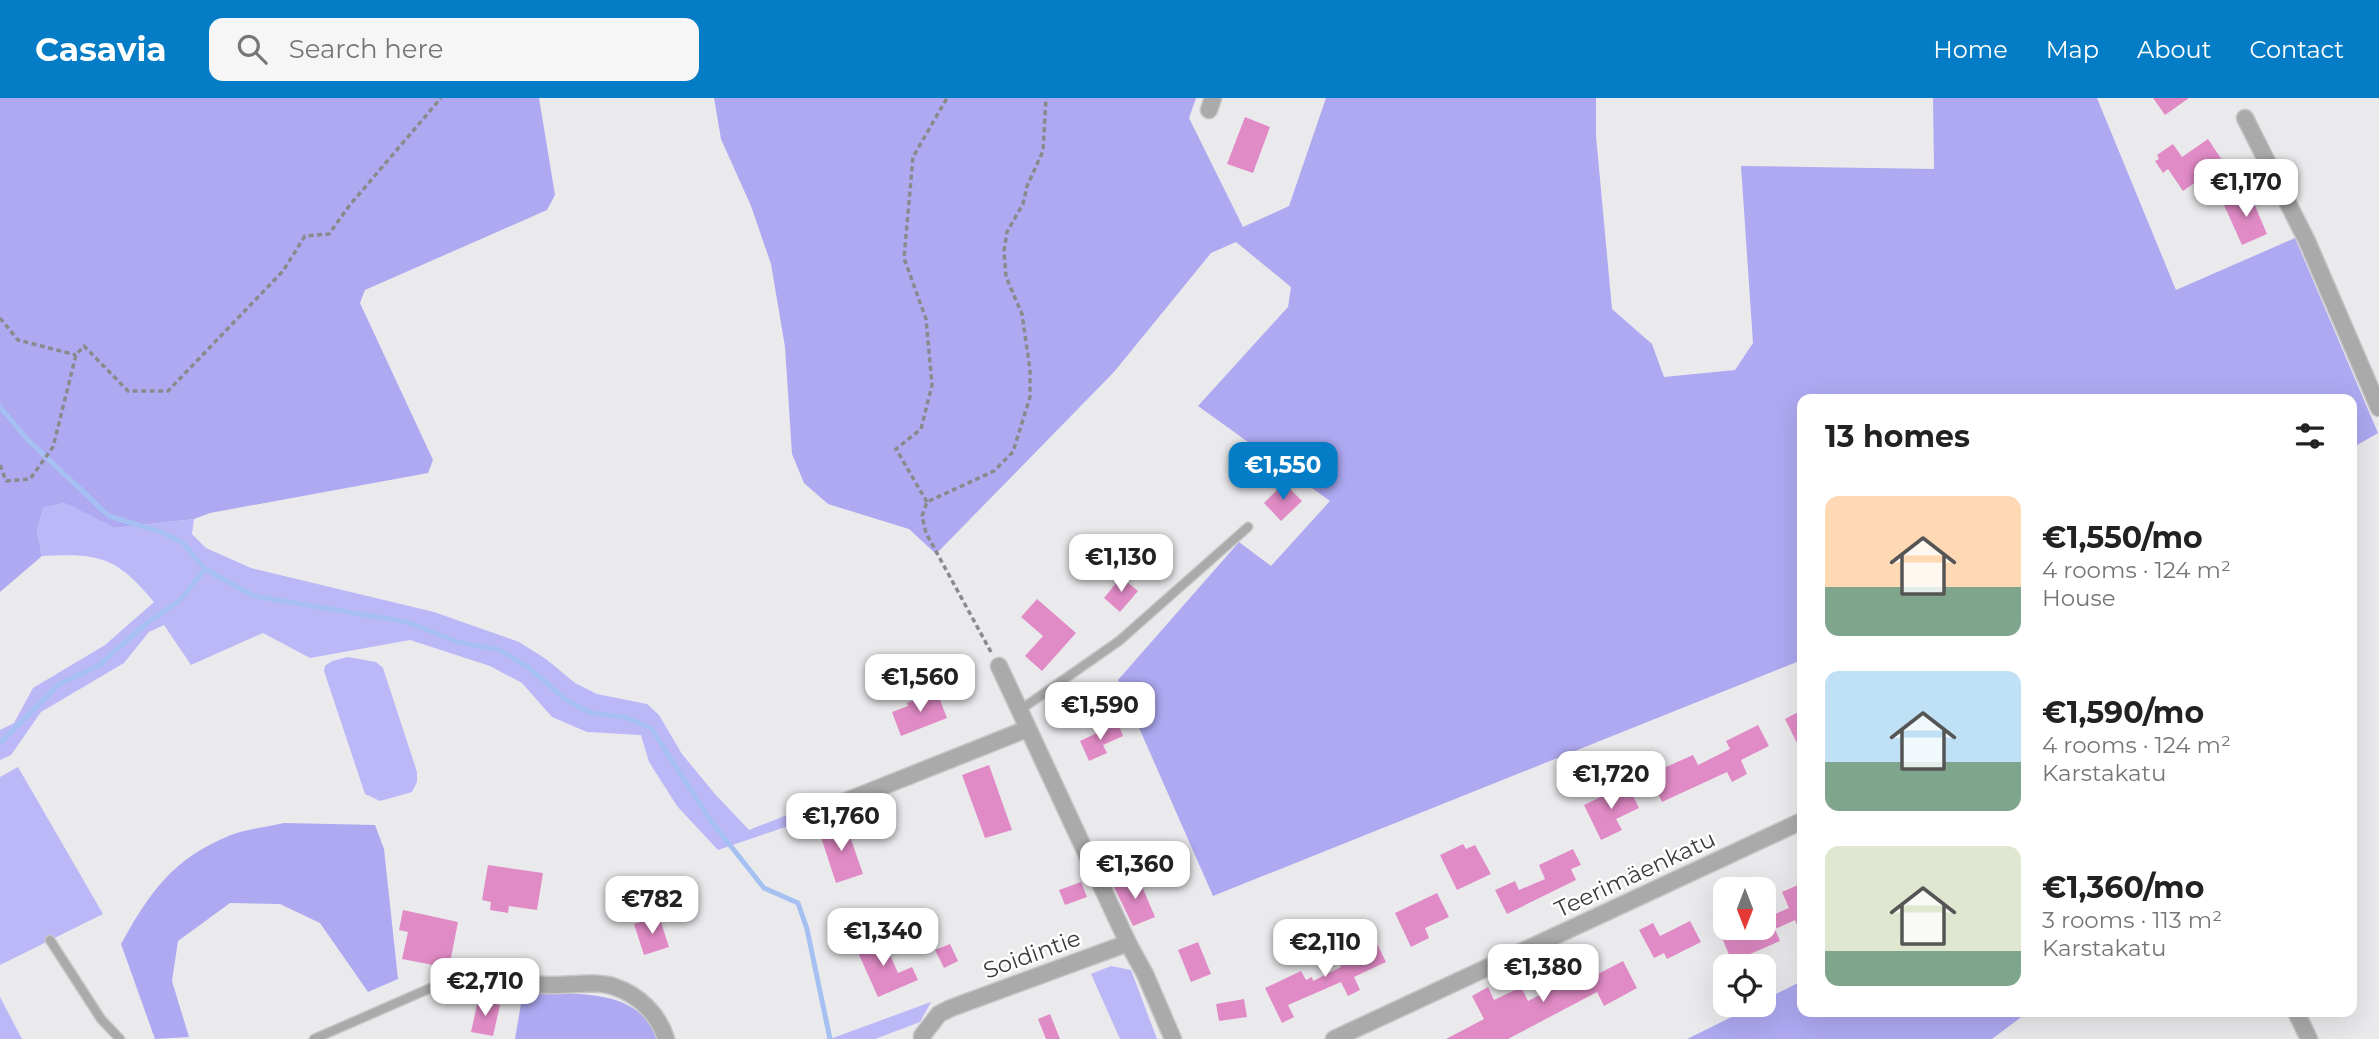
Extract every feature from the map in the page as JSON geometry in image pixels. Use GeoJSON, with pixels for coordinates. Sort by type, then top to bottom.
{"type":"FeatureCollection","features":[{"type":"Feature","properties":{"kind":"street"},"geometry":{"type":"LineString","coordinates":[[2245,118],[2307,241],[2379,408]]}},
{"type":"Feature","properties":{"kind":"street"},"geometry":{"type":"LineString","coordinates":[[999,666],[1145,974],[1173,1039]]}},
{"type":"Feature","properties":{"kind":"street"},"geometry":{"type":"LineString","coordinates":[[831,807],[1027,729]]}},
{"type":"Feature","properties":{"kind":"street","name":"Teerimäenkatu"},"geometry":{"type":"LineString","coordinates":[[1334,1039],[1797,823]]}},
{"type":"Feature","properties":{"kind":"street","name":"Soidintie"},"geometry":{"type":"LineString","coordinates":[[922,1035],[939,1014],[951,1008],[1128,943]]}},
{"type":"Feature","properties":{"kind":"street"},"geometry":{"type":"LineString","coordinates":[[474,978],[518,984],[590,984],[615,987],[653,1011],[666,1039]]}},
{"type":"Feature","properties":{"kind":"street"},"geometry":{"type":"LineString","coordinates":[[2298,1017],[2309,1039]]}},
{"type":"Feature","properties":{"kind":"lane"},"geometry":{"type":"LineString","coordinates":[[1020,710],[1119,641],[1248,527]]}},
{"type":"Feature","properties":{"kind":"lane"},"geometry":{"type":"LineString","coordinates":[[50,940],[101,1019],[120,1039]]}},
{"type":"Feature","properties":{"kind":"lane"},"geometry":{"type":"LineString","coordinates":[[314,1039],[449,980],[474,978]]}},
{"type":"Feature","properties":{"kind":"path"},"geometry":{"type":"LineString","coordinates":[[0,465],[6,481],[30,479],[53,447],[76,355],[84,346],[128,391],[168,391],[283,271],[305,236],[329,234],[349,206],[441,98]]}},
{"type":"Feature","properties":{"kind":"path"},"geometry":{"type":"LineString","coordinates":[[927,502],[896,449],[921,429],[932,385],[926,319],[904,258],[913,157],[947,98]]}},
{"type":"Feature","properties":{"kind":"path"},"geometry":{"type":"LineString","coordinates":[[999,666],[926,533],[922,516],[927,502],[994,471],[1013,452],[1030,397],[1030,370],[1022,314],[1006,277],[1004,251],[1007,232],[1023,204],[1027,186],[1043,151],[1046,98]]}},
{"type":"Feature","properties":{"kind":"path"},"geometry":{"type":"LineString","coordinates":[[0,318],[18,340],[76,355]]}},
{"type":"Feature","properties":{"kind":"shaded area"},"geometry":{"type":"Polygon","coordinates":[[[0,98],[539,98],[555,195],[547,210],[365,290],[360,303],[433,460],[428,473],[210,513],[194,519],[114,528],[64,503],[43,508],[37,531],[42,556],[0,592],[0,98]]]}},
{"type":"Feature","properties":{"kind":"shaded area"},"geometry":{"type":"Polygon","coordinates":[[[714,98],[1196,98],[1189,118],[1243,227],[1289,206],[1326,98],[1596,98],[1596,136],[1612,309],[1652,344],[1664,377],[1735,370],[1753,343],[1741,166],[1934,169],[1933,98],[2097,98],[2176,290],[2295,238],[2378,433],[2357,445],[2357,394],[1797,394],[1797,662],[1213,896],[1118,680],[1239,542],[1271,566],[1330,501],[1198,406],[1288,307],[1291,287],[1236,242],[1211,253],[1114,372],[936,554],[909,529],[828,504],[804,483],[792,454],[785,347],[771,264],[751,206],[721,139],[714,98]]]}},
{"type":"Feature","properties":{"kind":"shaded area"},"geometry":{"type":"Polygon","coordinates":[[[64,503],[114,528],[194,519],[192,534],[206,548],[251,568],[434,612],[519,642],[546,659],[575,683],[597,694],[647,704],[659,715],[682,754],[749,830],[815,804],[820,815],[718,850],[677,806],[649,762],[641,735],[587,732],[552,717],[522,683],[490,666],[410,640],[310,658],[263,633],[191,665],[164,625],[149,632],[124,663],[41,712],[11,755],[0,760],[0,730],[14,723],[33,688],[105,645],[154,602],[128,575],[105,561],[78,555],[42,556],[37,531],[43,508],[64,503]]]}},
{"type":"Feature","properties":{"kind":"shaded area"},"geometry":{"type":"Polygon","coordinates":[[[348,657],[376,662],[383,668],[417,772],[417,782],[412,792],[380,801],[365,794],[324,671],[325,666],[332,661],[348,657]]]}},
{"type":"Feature","properties":{"kind":"shaded area"},"geometry":{"type":"Polygon","coordinates":[[[18,767],[103,914],[0,965],[0,777],[18,767]]]}},
{"type":"Feature","properties":{"kind":"shaded area"},"geometry":{"type":"Polygon","coordinates":[[[284,823],[375,825],[384,849],[398,979],[368,992],[320,923],[280,904],[230,903],[178,941],[172,981],[189,1037],[155,1039],[121,944],[142,908],[165,879],[193,854],[231,835],[284,823]]]}},
{"type":"Feature","properties":{"kind":"shaded area"},"geometry":{"type":"Polygon","coordinates":[[[1111,966],[1131,970],[1157,1039],[1120,1039],[1091,974],[1111,966]]]}},
{"type":"Feature","properties":{"kind":"shaded area"},"geometry":{"type":"Polygon","coordinates":[[[1797,984],[1797,1017],[2021,1017],[1992,1039],[1687,1039],[1732,1017],[1776,1017],[1776,994],[1797,984]]]}},
{"type":"Feature","properties":{"kind":"shaded area"},"geometry":{"type":"Polygon","coordinates":[[[523,992],[581,994],[618,1001],[635,1009],[648,1021],[657,1039],[515,1039],[523,992]]]}},
{"type":"Feature","properties":{"kind":"shaded area"},"geometry":{"type":"Polygon","coordinates":[[[0,997],[22,1039],[0,1039],[0,997]]]}},
{"type":"Feature","properties":{"kind":"shaded area"},"geometry":{"type":"Polygon","coordinates":[[[931,1002],[920,1022],[875,1039],[830,1039],[931,1002]]]}},
{"type":"Feature","properties":{"kind":"building"},"geometry":{"type":"Polygon","coordinates":[[[2153,98],[2189,98],[2165,115],[2153,98]]]}},
{"type":"Feature","properties":{"kind":"building"},"geometry":{"type":"Polygon","coordinates":[[[1245,117],[1270,127],[1253,173],[1227,164],[1245,117]]]}},
{"type":"Feature","properties":{"kind":"building"},"geometry":{"type":"Polygon","coordinates":[[[2208,139],[2230,172],[2210,186],[2203,177],[2183,191],[2168,169],[2163,173],[2155,161],[2159,159],[2157,155],[2173,144],[2182,157],[2208,139]]]}},
{"type":"Feature","properties":{"kind":"building"},"geometry":{"type":"Polygon","coordinates":[[[2250,194],[2267,234],[2242,245],[2224,205],[2250,194]]]}},
{"type":"Feature","properties":{"kind":"building"},"geometry":{"type":"Polygon","coordinates":[[[1284,483],[1302,501],[1281,521],[1264,503],[1284,483]]]}},
{"type":"Feature","properties":{"kind":"building"},"geometry":{"type":"Polygon","coordinates":[[[1121,577],[1138,591],[1120,612],[1104,598],[1121,577]]]}},
{"type":"Feature","properties":{"kind":"building"},"geometry":{"type":"Polygon","coordinates":[[[1037,599],[1076,633],[1042,671],[1025,656],[1043,636],[1021,617],[1037,599]]]}},
{"type":"Feature","properties":{"kind":"building"},"geometry":{"type":"Polygon","coordinates":[[[937,692],[947,718],[901,736],[892,712],[908,706],[907,703],[937,692]]]}},
{"type":"Feature","properties":{"kind":"building"},"geometry":{"type":"Polygon","coordinates":[[[1797,713],[1797,743],[1785,719],[1797,713]]]}},
{"type":"Feature","properties":{"kind":"building"},"geometry":{"type":"Polygon","coordinates":[[[1118,723],[1123,736],[1103,745],[1107,753],[1089,761],[1080,741],[1118,723]]]}},
{"type":"Feature","properties":{"kind":"building"},"geometry":{"type":"Polygon","coordinates":[[[1758,725],[1769,746],[1741,760],[1747,774],[1732,782],[1727,772],[1662,802],[1655,787],[1665,782],[1659,770],[1693,755],[1698,765],[1730,749],[1726,741],[1758,725]]]}},
{"type":"Feature","properties":{"kind":"building"},"geometry":{"type":"Polygon","coordinates":[[[989,765],[1012,830],[985,838],[962,775],[989,765]]]}},
{"type":"Feature","properties":{"kind":"building"},"geometry":{"type":"Polygon","coordinates":[[[1627,784],[1639,808],[1616,819],[1622,830],[1601,840],[1584,805],[1627,784]]]}},
{"type":"Feature","properties":{"kind":"building"},"geometry":{"type":"Polygon","coordinates":[[[889,806],[896,827],[878,833],[871,812],[889,806]]]}},
{"type":"Feature","properties":{"kind":"building"},"geometry":{"type":"Polygon","coordinates":[[[845,822],[863,874],[836,883],[819,831],[845,822]]]}},
{"type":"Feature","properties":{"kind":"building"},"geometry":{"type":"Polygon","coordinates":[[[1463,844],[1466,849],[1475,845],[1491,874],[1457,890],[1440,855],[1463,844]]]}},
{"type":"Feature","properties":{"kind":"building"},"geometry":{"type":"Polygon","coordinates":[[[1573,849],[1581,865],[1571,869],[1576,880],[1507,914],[1495,890],[1515,881],[1519,890],[1545,879],[1539,865],[1573,849]]]}},
{"type":"Feature","properties":{"kind":"building"},"geometry":{"type":"Polygon","coordinates":[[[488,865],[543,873],[537,910],[509,906],[508,913],[490,910],[491,902],[482,900],[488,865]]]}},
{"type":"Feature","properties":{"kind":"building"},"geometry":{"type":"Polygon","coordinates":[[[1138,877],[1155,917],[1133,926],[1114,887],[1138,877]]]}},
{"type":"Feature","properties":{"kind":"building"},"geometry":{"type":"Polygon","coordinates":[[[1081,882],[1087,897],[1065,905],[1059,890],[1081,882]]]}},
{"type":"Feature","properties":{"kind":"building"},"geometry":{"type":"Polygon","coordinates":[[[1797,885],[1797,925],[1795,920],[1776,929],[1776,914],[1789,908],[1782,892],[1797,885]]]}},
{"type":"Feature","properties":{"kind":"building"},"geometry":{"type":"Polygon","coordinates":[[[1437,893],[1449,917],[1425,928],[1429,938],[1411,947],[1395,913],[1437,893]]]}},
{"type":"Feature","properties":{"kind":"building"},"geometry":{"type":"Polygon","coordinates":[[[403,910],[458,922],[449,968],[402,959],[408,932],[399,930],[403,910]]]}},
{"type":"Feature","properties":{"kind":"building"},"geometry":{"type":"Polygon","coordinates":[[[659,916],[669,947],[644,955],[634,924],[659,916]]]}},
{"type":"Feature","properties":{"kind":"building"},"geometry":{"type":"Polygon","coordinates":[[[1690,921],[1701,942],[1667,959],[1664,953],[1654,958],[1639,930],[1653,923],[1660,936],[1690,921]]]}},
{"type":"Feature","properties":{"kind":"building"},"geometry":{"type":"Polygon","coordinates":[[[1776,931],[1780,941],[1750,954],[1729,954],[1723,940],[1776,940],[1776,931]]]}},
{"type":"Feature","properties":{"kind":"building"},"geometry":{"type":"Polygon","coordinates":[[[882,937],[898,973],[912,967],[918,980],[878,997],[856,948],[882,937]]]}},
{"type":"Feature","properties":{"kind":"building"},"geometry":{"type":"Polygon","coordinates":[[[1375,940],[1386,962],[1354,977],[1360,990],[1348,996],[1341,982],[1288,1005],[1294,1017],[1282,1023],[1265,988],[1301,971],[1306,980],[1312,977],[1313,981],[1341,967],[1337,958],[1375,940]]]}},
{"type":"Feature","properties":{"kind":"building"},"geometry":{"type":"Polygon","coordinates":[[[1198,942],[1211,974],[1191,982],[1178,950],[1198,942]]]}},
{"type":"Feature","properties":{"kind":"building"},"geometry":{"type":"Polygon","coordinates":[[[950,944],[958,961],[944,968],[935,950],[950,944]]]}},
{"type":"Feature","properties":{"kind":"building"},"geometry":{"type":"Polygon","coordinates":[[[1623,961],[1637,988],[1604,1006],[1597,992],[1508,1039],[1446,1039],[1484,1019],[1472,996],[1488,987],[1494,1000],[1521,987],[1528,1001],[1559,985],[1560,988],[1594,971],[1596,975],[1623,961]]]}},
{"type":"Feature","properties":{"kind":"building"},"geometry":{"type":"Polygon","coordinates":[[[1244,999],[1247,1017],[1219,1021],[1216,1004],[1244,999]]]}},
{"type":"Feature","properties":{"kind":"building"},"geometry":{"type":"Polygon","coordinates":[[[478,1000],[500,1005],[493,1036],[471,1032],[478,1000]]]}},
{"type":"Feature","properties":{"kind":"building"},"geometry":{"type":"Polygon","coordinates":[[[1050,1014],[1060,1039],[1046,1039],[1038,1019],[1050,1014]]]}},
{"type":"Feature","properties":{"kind":"waterway"},"geometry":{"type":"LineString","coordinates":[[0,407],[28,440],[109,516],[161,532],[183,543],[205,569],[254,596],[407,622],[458,642],[500,650],[528,667],[566,700],[591,713],[625,717],[651,728],[711,821],[764,888],[798,903],[807,929],[830,1039]]}},
{"type":"Feature","properties":{"kind":"waterway"},"geometry":{"type":"LineString","coordinates":[[0,743],[59,684],[98,666],[147,623],[180,600],[205,569]]}}]}
